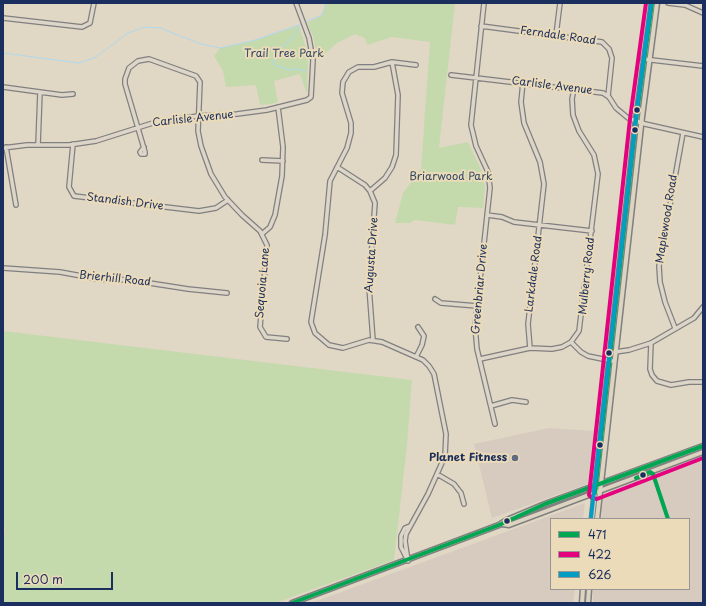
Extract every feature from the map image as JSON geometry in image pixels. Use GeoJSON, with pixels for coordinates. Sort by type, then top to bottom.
{"type":"FeatureCollection","features":[{"type":"Feature","properties":{"kind":"main road"},"geometry":{"type":"LineString","coordinates":[[592,518],[643,59],[652,3]]}},
{"type":"Feature","properties":{"kind":"main road"},"geometry":{"type":"LineString","coordinates":[[597,518],[641,122],[657,3]]}},
{"type":"Feature","properties":{"kind":"main road"},"geometry":{"type":"LineString","coordinates":[[292,603],[408,561],[596,485],[703,446]]}},
{"type":"Feature","properties":{"kind":"main road"},"geometry":{"type":"LineString","coordinates":[[502,524],[509,525],[703,452]]}},
{"type":"Feature","properties":{"kind":"main road"},"geometry":{"type":"LineString","coordinates":[[582,603],[583,590]]}},
{"type":"Feature","properties":{"kind":"main road"},"geometry":{"type":"LineString","coordinates":[[588,603],[589,590]]}},
{"type":"Feature","properties":{"kind":"street"},"geometry":{"type":"LineString","coordinates":[[3,18],[82,27],[90,23],[94,3]]}},
{"type":"Feature","properties":{"kind":"street","name":"Carlisle Avenue"},"geometry":{"type":"LineString","coordinates":[[4,147],[73,144],[96,141],[156,122],[198,116],[237,114],[301,102],[311,97],[313,60],[302,16],[296,3]]}},
{"type":"Feature","properties":{"kind":"street","name":"Greenbriar Drive"},"geometry":{"type":"LineString","coordinates":[[484,3],[471,125],[476,146],[485,164],[490,181],[475,336],[496,424]]}},
{"type":"Feature","properties":{"kind":"street"},"geometry":{"type":"LineString","coordinates":[[556,35],[560,3]]}},
{"type":"Feature","properties":{"kind":"street"},"geometry":{"type":"LineString","coordinates":[[668,3],[685,4],[703,13]]}},
{"type":"Feature","properties":{"kind":"street","name":"Ferndale Road"},"geometry":{"type":"LineString","coordinates":[[482,26],[596,40],[606,45],[612,58],[608,96]]}},
{"type":"Feature","properties":{"kind":"street","name":"Sequoia Lane"},"geometry":{"type":"LineString","coordinates":[[138,127],[125,79],[129,68],[144,59],[149,59],[196,76],[200,82],[198,131],[206,161],[218,186],[228,200],[262,234],[268,251],[259,325],[261,331],[266,336],[287,339]]}},
{"type":"Feature","properties":{"kind":"street"},"geometry":{"type":"LineString","coordinates":[[643,59],[703,66]]}},
{"type":"Feature","properties":{"kind":"street"},"geometry":{"type":"LineString","coordinates":[[408,561],[400,543],[402,532],[410,526],[437,474],[444,456],[446,434],[434,374],[426,363],[387,344],[373,340],[339,348],[323,342],[311,326],[311,317],[325,235],[330,184],[347,148],[351,133],[350,123],[342,93],[345,78],[354,68],[374,67],[392,62],[416,64]]}},
{"type":"Feature","properties":{"kind":"street"},"geometry":{"type":"LineString","coordinates":[[337,167],[360,181],[370,191],[388,174],[396,155],[398,95],[392,62]]}},
{"type":"Feature","properties":{"kind":"street","name":"Carlisle Avenue"},"geometry":{"type":"LineString","coordinates":[[451,75],[598,91],[608,96],[621,114],[641,122],[703,137]]}},
{"type":"Feature","properties":{"kind":"street","name":"Larkdale Road"},"geometry":{"type":"LineString","coordinates":[[523,82],[522,112],[527,133],[542,169],[544,184],[528,324],[530,348]]}},
{"type":"Feature","properties":{"kind":"street"},"geometry":{"type":"LineString","coordinates":[[3,87],[62,95],[73,94]]}},
{"type":"Feature","properties":{"kind":"street","name":"Mulberry Road"},"geometry":{"type":"LineString","coordinates":[[571,342],[577,336],[581,324],[598,184],[597,164],[592,149],[575,123],[572,107],[574,89]]}},
{"type":"Feature","properties":{"kind":"street"},"geometry":{"type":"LineString","coordinates":[[38,145],[40,92]]}},
{"type":"Feature","properties":{"kind":"street"},"geometry":{"type":"LineString","coordinates":[[262,234],[270,227],[275,215],[281,188],[283,161],[278,107]]}},
{"type":"Feature","properties":{"kind":"street"},"geometry":{"type":"LineString","coordinates":[[138,127],[144,147]]}},
{"type":"Feature","properties":{"kind":"street","name":"Maplewood Road"},"geometry":{"type":"LineString","coordinates":[[675,328],[660,282],[659,266],[683,133]]}},
{"type":"Feature","properties":{"kind":"street","name":"Standish Drive"},"geometry":{"type":"LineString","coordinates":[[73,144],[69,187],[74,196],[199,211],[216,208],[228,200]]}},
{"type":"Feature","properties":{"kind":"street"},"geometry":{"type":"LineString","coordinates":[[4,147],[16,205]]}},
{"type":"Feature","properties":{"kind":"street"},"geometry":{"type":"LineString","coordinates":[[262,160],[283,161]]}},
{"type":"Feature","properties":{"kind":"street","name":"Augusta Drive"},"geometry":{"type":"LineString","coordinates":[[370,191],[376,208],[369,287],[373,340]]}},
{"type":"Feature","properties":{"kind":"street"},"geometry":{"type":"LineString","coordinates":[[487,215],[502,217],[514,222],[592,231]]}},
{"type":"Feature","properties":{"kind":"street","name":"Brierhill Road"},"geometry":{"type":"LineString","coordinates":[[3,268],[60,272],[98,279],[130,280],[188,289],[227,293]]}},
{"type":"Feature","properties":{"kind":"street"},"geometry":{"type":"LineString","coordinates":[[435,299],[441,303],[477,306]]}},
{"type":"Feature","properties":{"kind":"street"},"geometry":{"type":"LineString","coordinates":[[615,352],[634,349],[652,343],[694,318],[703,307]]}},
{"type":"Feature","properties":{"kind":"street"},"geometry":{"type":"LineString","coordinates":[[416,357],[422,345],[424,336],[418,327]]}},
{"type":"Feature","properties":{"kind":"street"},"geometry":{"type":"LineString","coordinates":[[480,359],[530,348],[552,350],[571,342],[581,352],[588,356],[614,362]]}},
{"type":"Feature","properties":{"kind":"street"},"geometry":{"type":"LineString","coordinates":[[652,343],[650,369],[652,375],[657,380],[671,385],[689,382],[703,382]]}},
{"type":"Feature","properties":{"kind":"street"},"geometry":{"type":"LineString","coordinates":[[491,406],[512,400],[526,402]]}},
{"type":"Feature","properties":{"kind":"street"},"geometry":{"type":"LineString","coordinates":[[437,474],[451,481],[458,488],[464,504]]}},
{"type":"Feature","properties":{"kind":"shaded area"},"geometry":{"type":"Polygon","coordinates":[[[549,428],[594,431],[590,483],[492,518],[474,444],[549,428]]]}},
{"type":"Feature","properties":{"kind":"shaded area"},"geometry":{"type":"Polygon","coordinates":[[[703,455],[703,603],[593,603],[593,590],[690,590],[690,518],[601,518],[603,499],[609,491],[703,455]]]}},
{"type":"Feature","properties":{"kind":"shaded area"},"geometry":{"type":"Polygon","coordinates":[[[585,503],[583,518],[550,518],[550,590],[575,590],[573,603],[311,603],[585,503]]]}},
{"type":"Feature","properties":{"kind":"green space","name":"Briarwood Park"},"geometry":{"type":"Polygon","coordinates":[[[326,3],[455,3],[439,148],[468,142],[482,172],[485,187],[483,208],[458,207],[455,225],[415,220],[409,223],[395,223],[403,193],[421,169],[430,42],[392,37],[367,45],[365,38],[355,34],[337,43],[318,60],[313,36],[307,23],[322,15],[326,3]]]}},
{"type":"Feature","properties":{"kind":"green space","name":"Trail Tree Park"},"geometry":{"type":"Polygon","coordinates":[[[299,25],[308,55],[307,94],[300,74],[274,81],[278,102],[271,104],[260,105],[256,85],[226,87],[223,71],[214,56],[220,48],[255,40],[299,25]]]}},
{"type":"Feature","properties":{"kind":"green space"},"geometry":{"type":"Polygon","coordinates":[[[3,331],[412,380],[407,445],[394,560],[275,603],[3,603],[3,547],[5,527],[3,526],[3,331]]]}},
{"type":"Feature","properties":{"kind":"waterway"},"geometry":{"type":"LineString","coordinates":[[305,22],[322,15],[326,3]]}},
{"type":"Feature","properties":{"kind":"waterway"},"geometry":{"type":"LineString","coordinates":[[3,53],[79,63],[96,57],[128,33],[145,27],[160,28],[201,44],[220,48],[255,40],[302,24]]}},
{"type":"Feature","properties":{"kind":"waterway"},"geometry":{"type":"LineString","coordinates":[[297,26],[296,34],[275,54],[273,62],[275,65],[289,70],[295,69],[306,71]]}},
{"type":"Feature","properties":{"kind":"transit line","name":"422"},"geometry":{"type":"LineString","coordinates":[[646,3],[630,119],[589,495],[592,498],[597,499],[703,458]]}},
{"type":"Feature","properties":{"kind":"transit line","name":"626"},"geometry":{"type":"LineString","coordinates":[[591,518],[636,116],[651,3]]}},
{"type":"Feature","properties":{"kind":"transit line","name":"471"},"geometry":{"type":"LineString","coordinates":[[595,493],[636,120],[652,3]]}},
{"type":"Feature","properties":{"kind":"transit line","name":"471"},"geometry":{"type":"LineString","coordinates":[[292,603],[499,525],[545,504],[703,446]]}},
{"type":"Feature","properties":{"kind":"transit line","name":"471"},"geometry":{"type":"LineString","coordinates":[[636,478],[650,472],[653,474],[668,518]]}},
{"type":"Feature","properties":{"kind":"place","name":"Planet Fitness"},"geometry":{"type":"Point","coordinates":[515,458]}}]}
